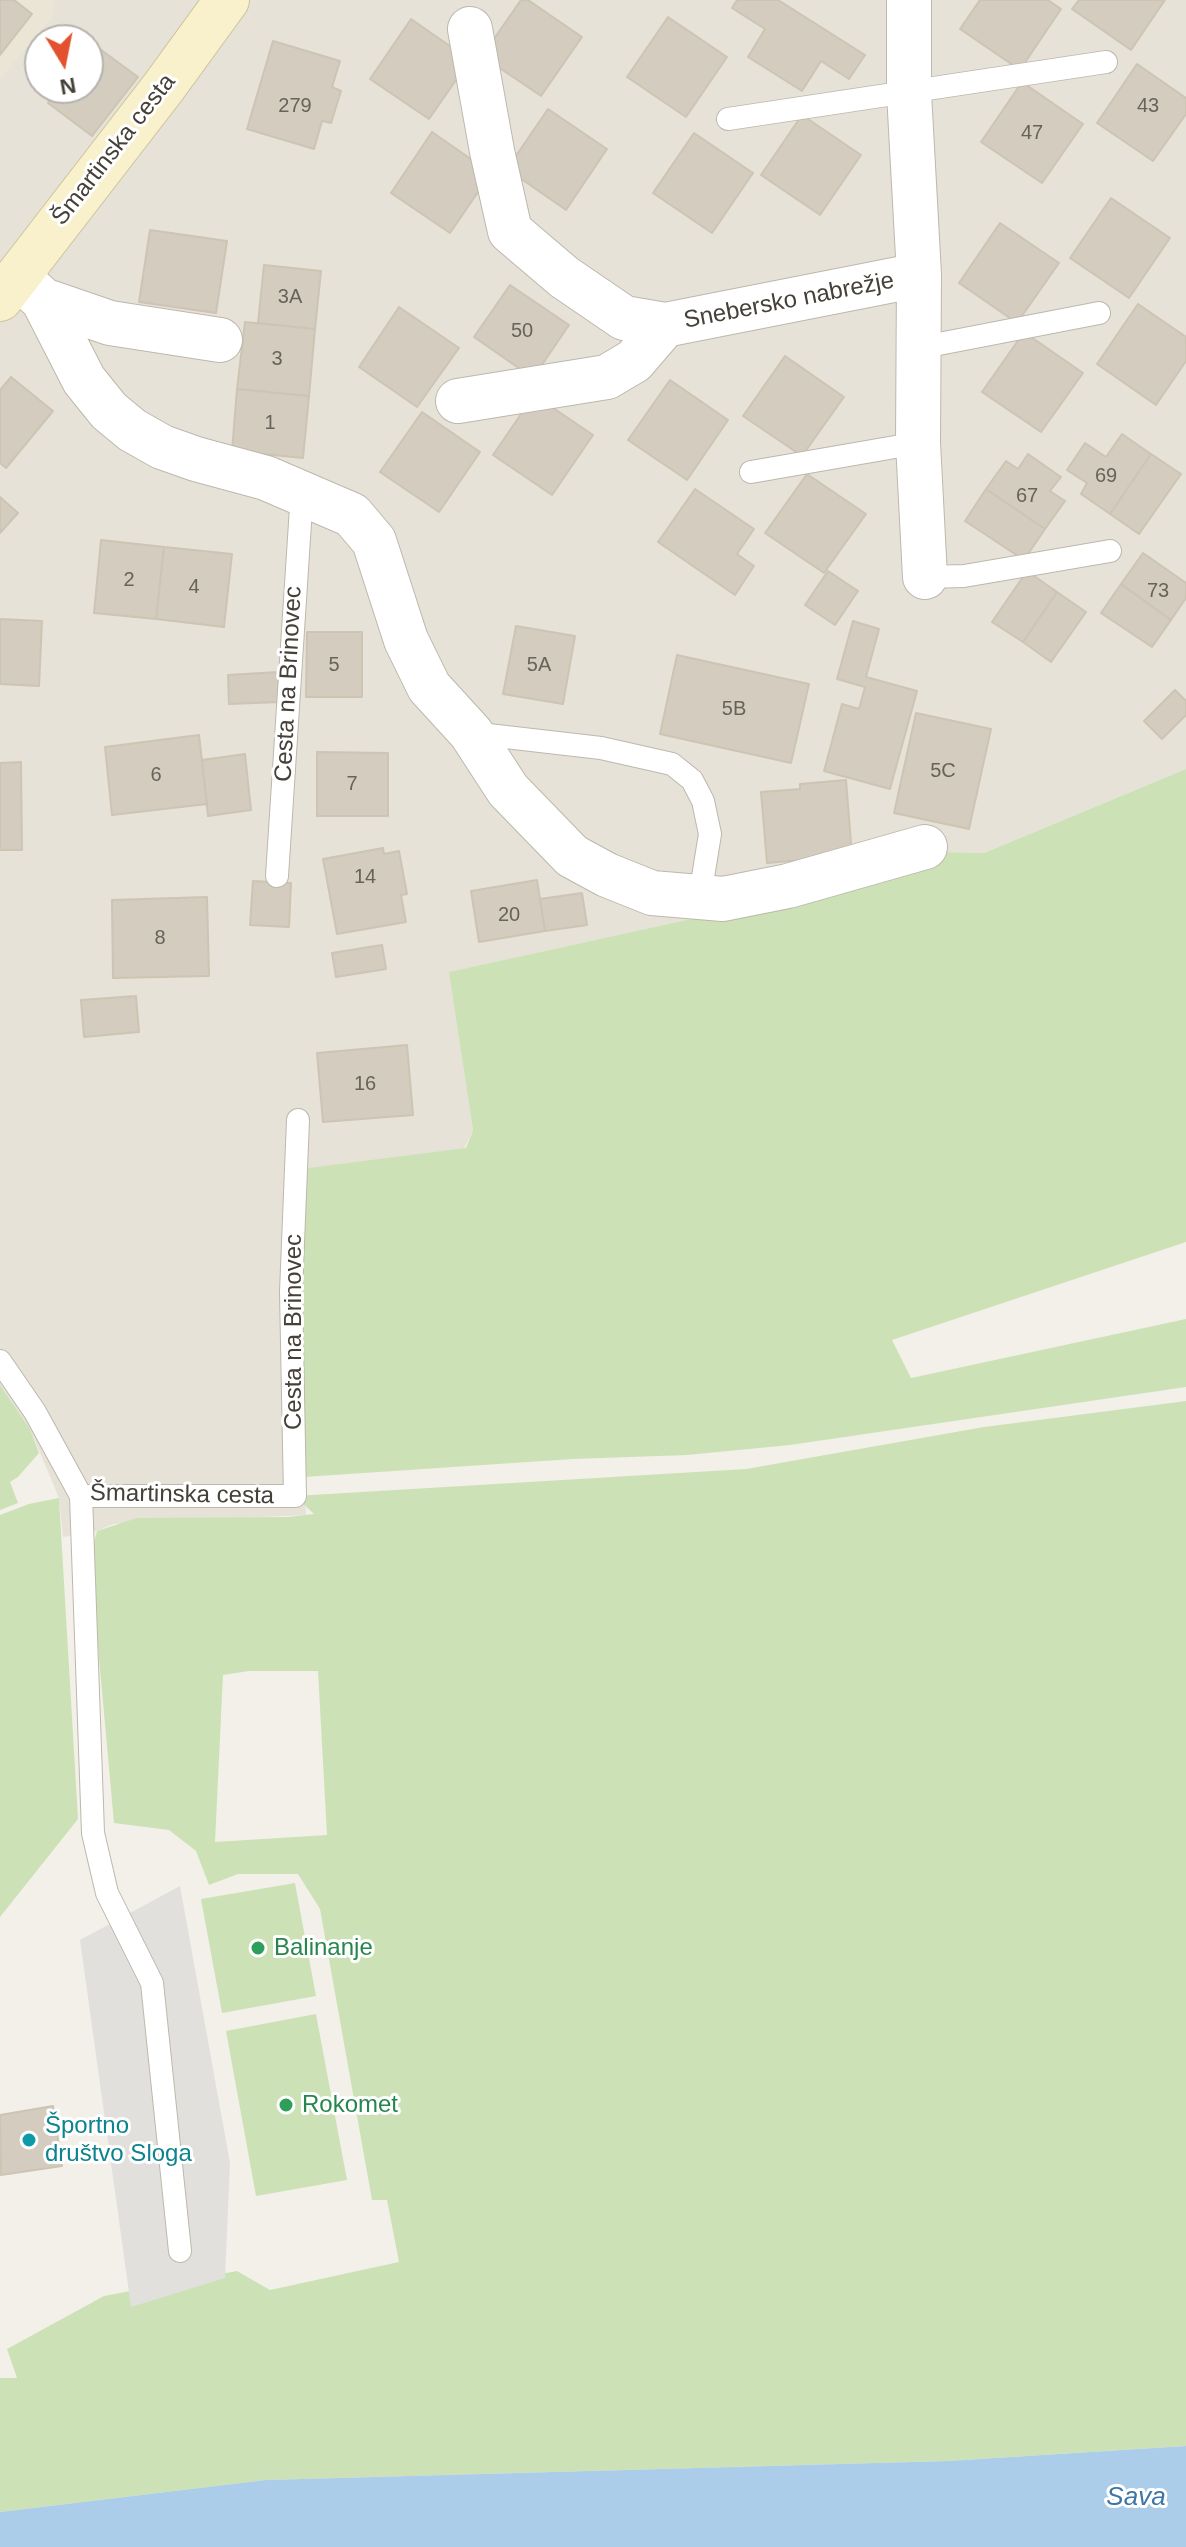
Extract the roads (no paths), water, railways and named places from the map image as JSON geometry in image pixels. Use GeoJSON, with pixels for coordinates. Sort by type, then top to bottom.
{"type":"FeatureCollection","features":[{"type":"Feature","properties":{"kind":"main road","name":"Šmartinska cesta"},"geometry":{"type":"LineString","coordinates":[[20,292],[227,0]]}},
{"type":"Feature","properties":{"kind":"street","name":"Snebersko nabrežje"},"geometry":{"type":"LineString","coordinates":[[909,0],[909,93],[919,275],[918,443],[925,577]]}},
{"type":"Feature","properties":{"kind":"street","name":"Snebersko nabrežje"},"geometry":{"type":"LineString","coordinates":[[470,29],[510,231],[564,277],[624,318],[665,325],[919,275]]}},
{"type":"Feature","properties":{"kind":"street"},"geometry":{"type":"LineString","coordinates":[[20,292],[110,323],[220,340]]}},
{"type":"Feature","properties":{"kind":"street"},"geometry":{"type":"LineString","coordinates":[[20,292],[109,411],[132,430],[173,451],[266,478],[352,515],[374,541],[406,640],[429,687],[471,733],[508,790],[572,856],[607,875],[652,893],[723,899],[788,886],[925,847]]}},
{"type":"Feature","properties":{"kind":"street"},"geometry":{"type":"LineString","coordinates":[[458,401],[607,377],[634,361],[665,325]]}},
{"type":"Feature","properties":{"kind":"lane"},"geometry":{"type":"LineString","coordinates":[[728,119],[1106,62]]}},
{"type":"Feature","properties":{"kind":"lane"},"geometry":{"type":"LineString","coordinates":[[918,348],[1099,313]]}},
{"type":"Feature","properties":{"kind":"lane"},"geometry":{"type":"LineString","coordinates":[[751,472],[918,443]]}},
{"type":"Feature","properties":{"kind":"lane","name":"Cesta na Brinovec"},"geometry":{"type":"LineString","coordinates":[[277,876],[302,492]]}},
{"type":"Feature","properties":{"kind":"lane","name":"Snebersko nabrežje"},"geometry":{"type":"LineString","coordinates":[[925,577],[995,571],[1110,551]]}},
{"type":"Feature","properties":{"kind":"lane"},"geometry":{"type":"LineString","coordinates":[[471,733],[601,748],[672,764],[692,780],[703,801],[710,834],[703,877],[695,898]]}},
{"type":"Feature","properties":{"kind":"lane","name":"Cesta na Brinovec"},"geometry":{"type":"LineString","coordinates":[[295,1496],[291,1292],[298,1120]]}},
{"type":"Feature","properties":{"kind":"lane","name":"Šmartinska cesta"},"geometry":{"type":"LineString","coordinates":[[0,1361],[35,1412],[81,1496],[295,1496]]}},
{"type":"Feature","properties":{"kind":"lane"},"geometry":{"type":"LineString","coordinates":[[81,1496],[93,1833],[107,1893],[152,1983],[180,2251]]}},
{"type":"Feature","properties":{"kind":"water","name":"Sava"},"geometry":{"type":"Polygon","coordinates":[[[1186,2446],[1186,2547],[0,2547],[0,2512],[266,2480],[948,2461],[1186,2446]]]}},
{"type":"Feature","properties":{"kind":"place","name":"Balinanje"},"geometry":{"type":"Point","coordinates":[258,1948]}},
{"type":"Feature","properties":{"kind":"place","name":"Rokomet"},"geometry":{"type":"Point","coordinates":[286,2105]}},
{"type":"Feature","properties":{"kind":"place","name":"Športno društvo Sloga"},"geometry":{"type":"Point","coordinates":[29,2140]}}]}
